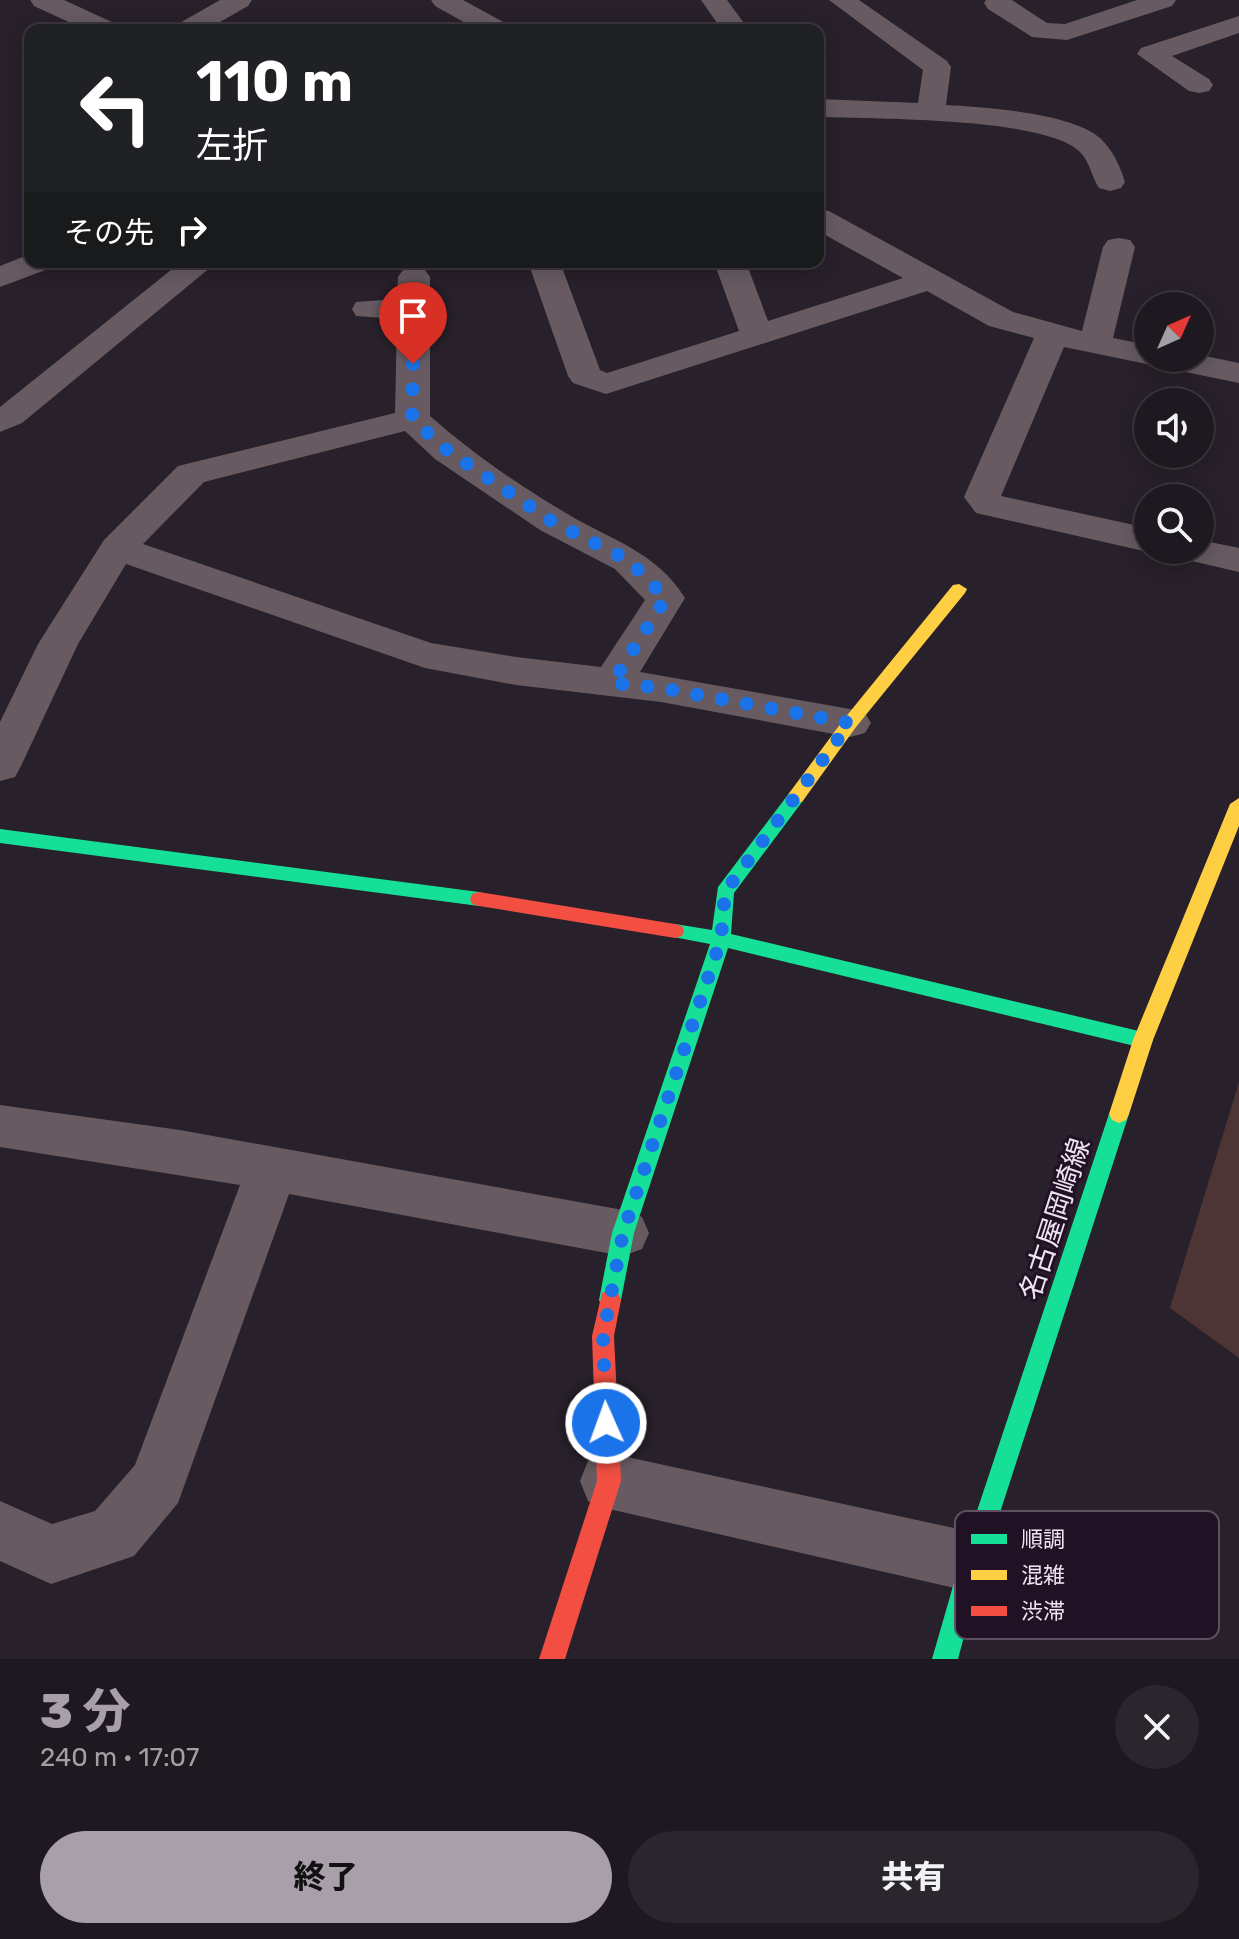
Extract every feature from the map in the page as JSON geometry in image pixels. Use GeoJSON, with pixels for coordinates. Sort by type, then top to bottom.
{"type":"FeatureCollection","features":[{"type":"Feature","properties":{"kind":"street"},"geometry":{"type":"LineString","coordinates":[[43,0],[94,24]]}},
{"type":"Feature","properties":{"kind":"street"},"geometry":{"type":"LineString","coordinates":[[210,24],[239,0]]}},
{"type":"Feature","properties":{"kind":"street"},"geometry":{"type":"LineString","coordinates":[[444,0],[487,24]]}},
{"type":"Feature","properties":{"kind":"street"},"geometry":{"type":"LineString","coordinates":[[714,0],[732,24]]}},
{"type":"Feature","properties":{"kind":"street"},"geometry":{"type":"LineString","coordinates":[[842,0],[937,67],[931,114]]}},
{"type":"Feature","properties":{"kind":"street"},"geometry":{"type":"LineString","coordinates":[[999,0],[997,3],[1041,31],[1067,32],[1163,0]]}},
{"type":"Feature","properties":{"kind":"street"},"geometry":{"type":"LineString","coordinates":[[1089,0],[1117,15]]}},
{"type":"Feature","properties":{"kind":"street"},"geometry":{"type":"LineString","coordinates":[[1199,85],[1151,54],[1239,24]]}},
{"type":"Feature","properties":{"kind":"street"},"geometry":{"type":"LineString","coordinates":[[824,108],[931,114],[1060,128],[1085,141],[1103,161],[1110,182]]}},
{"type":"Feature","properties":{"kind":"street"},"geometry":{"type":"LineString","coordinates":[[824,221],[1001,319],[1134,352]]}},
{"type":"Feature","properties":{"kind":"street"},"geometry":{"type":"LineString","coordinates":[[1095,345],[1119,247]]}},
{"type":"Feature","properties":{"kind":"street"},"geometry":{"type":"LineString","coordinates":[[1,276],[24,267]]}},
{"type":"Feature","properties":{"kind":"street"},"geometry":{"type":"LineString","coordinates":[[0,421],[194,268]]}},
{"type":"Feature","properties":{"kind":"street"},"geometry":{"type":"LineString","coordinates":[[546,268],[585,376],[606,384],[930,280]]}},
{"type":"Feature","properties":{"kind":"street"},"geometry":{"type":"LineString","coordinates":[[732,268],[757,335]]}},
{"type":"Feature","properties":{"kind":"street"},"geometry":{"type":"LineString","coordinates":[[368,309],[414,293],[412,419],[448,451],[553,522],[628,560],[666,598],[612,683]]}},
{"type":"Feature","properties":{"kind":"street"},"geometry":{"type":"LineString","coordinates":[[1053,333],[982,497],[989,505],[1134,537]]}},
{"type":"Feature","properties":{"kind":"street"},"geometry":{"type":"LineString","coordinates":[[1214,368],[1239,373]]}},
{"type":"Feature","properties":{"kind":"street"},"geometry":{"type":"LineString","coordinates":[[0,766],[11,724],[117,548],[191,474],[412,419]]}},
{"type":"Feature","properties":{"kind":"street"},"geometry":{"type":"LineString","coordinates":[[117,548],[425,655],[661,688],[850,723]]}},
{"type":"Feature","properties":{"kind":"street"},"geometry":{"type":"LineString","coordinates":[[1214,555],[1239,560]]}},
{"type":"Feature","properties":{"kind":"street"},"geometry":{"type":"LineString","coordinates":[[552,1659],[609,1481],[603,1336],[623,1233],[721,939],[725,892],[850,723],[959,589]]}},
{"type":"Feature","properties":{"kind":"street","name":"名古屋岡崎線"},"geometry":{"type":"LineString","coordinates":[[989,1511],[1143,1040],[1239,804]]}},
{"type":"Feature","properties":{"kind":"street"},"geometry":{"type":"LineString","coordinates":[[0,836],[542,907],[721,939],[1143,1040]]}},
{"type":"Feature","properties":{"kind":"street"},"geometry":{"type":"LineString","coordinates":[[0,1126],[272,1168],[623,1233]]}},
{"type":"Feature","properties":{"kind":"street"},"geometry":{"type":"LineString","coordinates":[[0,1530],[51,1554],[113,1535],[157,1483],[272,1168]]}},
{"type":"Feature","properties":{"kind":"street"},"geometry":{"type":"LineString","coordinates":[[609,1481],[955,1558]]}},
{"type":"Feature","properties":{"kind":"street","name":"名古屋岡崎線"},"geometry":{"type":"LineString","coordinates":[[945,1659],[955,1623]]}},
{"type":"Feature","properties":{"kind":"shaded area"},"geometry":{"type":"Polygon","coordinates":[[[1239,1082],[1239,1358],[1170,1308],[1239,1082]]]}},
{"type":"Feature","properties":{"kind":"traffic: fast"},"geometry":{"type":"LineString","coordinates":[[610,1300],[623,1233],[721,939],[725,892],[796,797]]}},
{"type":"Feature","properties":{"kind":"traffic: fast"},"geometry":{"type":"LineString","coordinates":[[0,836],[479,899]]}},
{"type":"Feature","properties":{"kind":"traffic: fast"},"geometry":{"type":"LineString","coordinates":[[675,931],[721,939],[1143,1040]]}},
{"type":"Feature","properties":{"kind":"traffic: fast"},"geometry":{"type":"LineString","coordinates":[[989,1511],[1119,1114]]}},
{"type":"Feature","properties":{"kind":"traffic: fast"},"geometry":{"type":"LineString","coordinates":[[945,1659],[955,1623]]}},
{"type":"Feature","properties":{"kind":"traffic: slow"},"geometry":{"type":"LineString","coordinates":[[796,797],[850,723],[959,589]]}},
{"type":"Feature","properties":{"kind":"traffic: slow"},"geometry":{"type":"LineString","coordinates":[[1119,1114],[1143,1040],[1239,804]]}},
{"type":"Feature","properties":{"kind":"traffic: jam"},"geometry":{"type":"LineString","coordinates":[[479,899],[675,931]]}},
{"type":"Feature","properties":{"kind":"traffic: jam"},"geometry":{"type":"LineString","coordinates":[[552,1659],[609,1481],[603,1336],[610,1300]]}},
{"type":"Feature","properties":{"kind":"route"},"geometry":{"type":"LineString","coordinates":[[413,364],[412,419],[448,451],[553,522],[628,560],[666,598],[612,683],[661,688],[850,723],[725,892],[721,939],[623,1233],[603,1336],[606,1423]]}}]}
